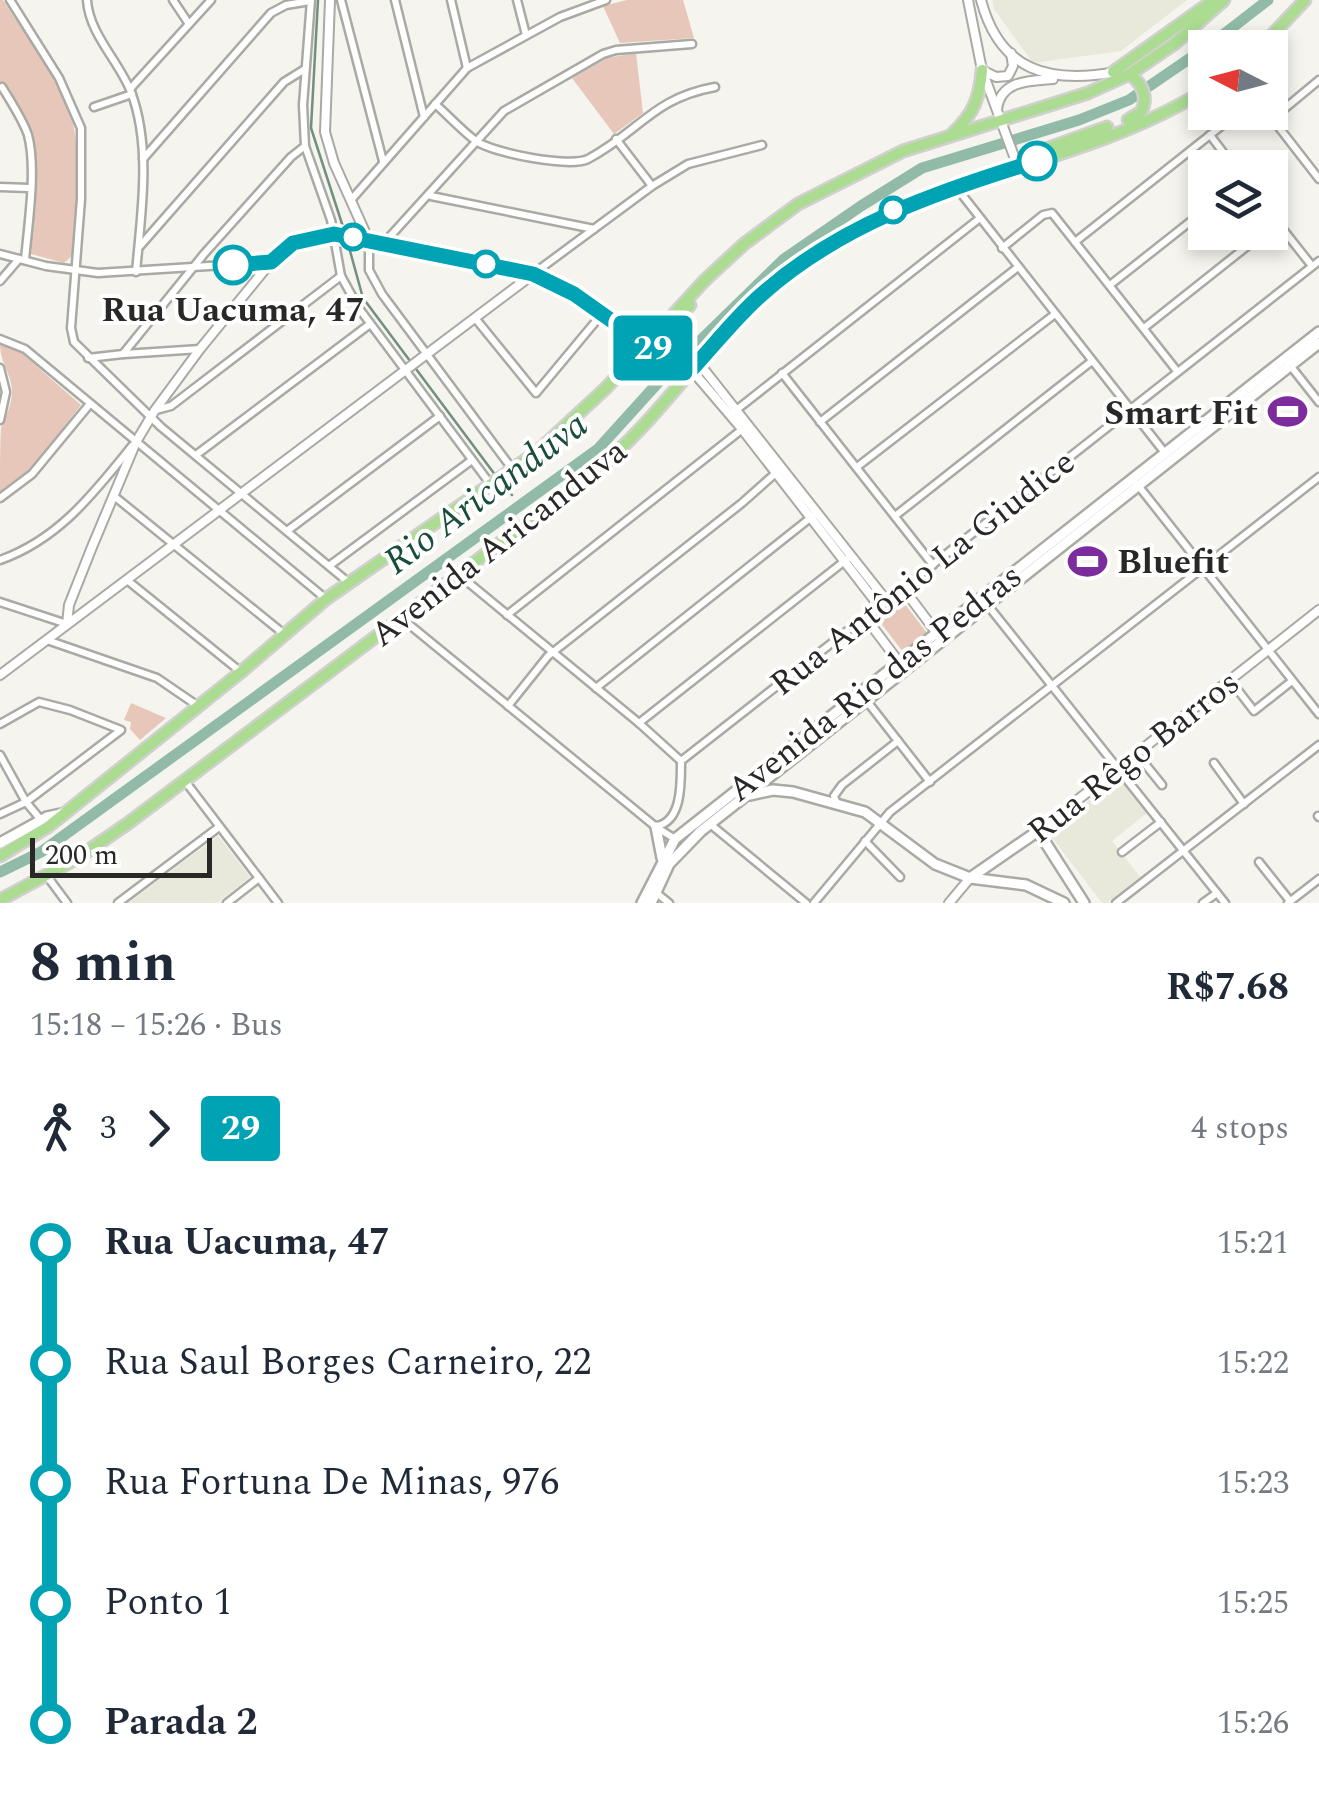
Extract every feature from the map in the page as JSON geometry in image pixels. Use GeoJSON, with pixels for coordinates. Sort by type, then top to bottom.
{"type":"FeatureCollection","features":[{"type":"Feature","properties":{"kind":"highway"},"geometry":{"type":"LineString","coordinates":[[1114,72],[1214,0]]}},
{"type":"Feature","properties":{"kind":"highway","name":"Avenida Aricanduva"},"geometry":{"type":"LineString","coordinates":[[0,856],[35,835],[241,672],[326,598],[513,472],[658,347],[699,286],[744,244],[801,202],[885,160],[1132,76],[1224,0]]}},
{"type":"Feature","properties":{"kind":"highway"},"geometry":{"type":"LineString","coordinates":[[1277,30],[1305,0]]}},
{"type":"Feature","properties":{"kind":"highway"},"geometry":{"type":"LineString","coordinates":[[950,136],[977,103],[982,70]]}},
{"type":"Feature","properties":{"kind":"highway"},"geometry":{"type":"LineString","coordinates":[[1032,162],[1043,150],[1141,112],[1145,99],[1132,76]]}},
{"type":"Feature","properties":{"kind":"highway","name":"Avenida Aricanduva"},"geometry":{"type":"LineString","coordinates":[[0,900],[91,849],[615,456],[644,427],[691,364],[795,267],[890,211],[1148,119],[1188,99]]}},
{"type":"Feature","properties":{"kind":"highway"},"geometry":{"type":"LineString","coordinates":[[658,347],[692,302],[699,286]]}},
{"type":"Feature","properties":{"kind":"main road","name":"Avenida Rio das Pedras"},"geometry":{"type":"LineString","coordinates":[[650,903],[662,860],[676,839],[777,756],[902,666],[1168,457],[1288,362],[1319,332]]}},
{"type":"Feature","properties":{"kind":"main road","name":"Avenida Rio das Pedras"},"geometry":{"type":"LineString","coordinates":[[1288,362],[1319,344]]}},
{"type":"Feature","properties":{"kind":"main road","name":"Avenida Rio das Pedras"},"geometry":{"type":"LineString","coordinates":[[642,903],[689,841],[866,700],[902,666]]}},
{"type":"Feature","properties":{"kind":"main road"},"geometry":{"type":"LineString","coordinates":[[777,756],[782,781],[793,792]]}},
{"type":"Feature","properties":{"kind":"main road"},"geometry":{"type":"LineString","coordinates":[[742,798],[772,790],[793,792],[865,812],[935,864],[970,878],[1040,890],[1064,903]]}},
{"type":"Feature","properties":{"kind":"main road"},"geometry":{"type":"LineString","coordinates":[[0,843],[40,820],[60,814]]}},
{"type":"Feature","properties":{"kind":"main road"},"geometry":{"type":"LineString","coordinates":[[656,826],[662,860]]}},
{"type":"Feature","properties":{"kind":"main road"},"geometry":{"type":"LineString","coordinates":[[1038,831],[1084,903]]}},
{"type":"Feature","properties":{"kind":"main road","name":"Rua Rêgo Barros"},"geometry":{"type":"LineString","coordinates":[[970,878],[1038,831]]}},
{"type":"Feature","properties":{"kind":"main road"},"geometry":{"type":"LineString","coordinates":[[676,839],[689,841]]}},
{"type":"Feature","properties":{"kind":"street"},"geometry":{"type":"LineString","coordinates":[[10,0],[58,78],[81,128],[84,149],[72,334],[88,358],[241,494],[348,582]]}},
{"type":"Feature","properties":{"kind":"street"},"geometry":{"type":"LineString","coordinates":[[87,0],[90,19],[131,91],[143,159],[136,272]]}},
{"type":"Feature","properties":{"kind":"street"},"geometry":{"type":"LineString","coordinates":[[173,0],[189,24]]}},
{"type":"Feature","properties":{"kind":"street"},"geometry":{"type":"LineString","coordinates":[[94,108],[131,91],[211,0]]}},
{"type":"Feature","properties":{"kind":"street"},"geometry":{"type":"LineString","coordinates":[[143,159],[272,14],[310,0],[305,146],[337,234],[342,276],[370,324],[409,368],[493,485]]}},
{"type":"Feature","properties":{"kind":"street"},"geometry":{"type":"LineString","coordinates":[[330,0],[325,132],[369,241],[369,270],[423,357],[513,472]]}},
{"type":"Feature","properties":{"kind":"street"},"geometry":{"type":"LineString","coordinates":[[341,0],[383,162]]}},
{"type":"Feature","properties":{"kind":"street"},"geometry":{"type":"LineString","coordinates":[[395,0],[424,117]]}},
{"type":"Feature","properties":{"kind":"street"},"geometry":{"type":"LineString","coordinates":[[451,0],[467,68]]}},
{"type":"Feature","properties":{"kind":"street"},"geometry":{"type":"LineString","coordinates":[[518,0],[526,35]]}},
{"type":"Feature","properties":{"kind":"street"},"geometry":{"type":"LineString","coordinates":[[351,200],[467,68],[582,7],[606,0]]}},
{"type":"Feature","properties":{"kind":"street"},"geometry":{"type":"LineString","coordinates":[[968,0],[982,70],[1018,167]]}},
{"type":"Feature","properties":{"kind":"street"},"geometry":{"type":"LineString","coordinates":[[980,0],[987,20],[1011,53],[1033,69],[1062,78]]}},
{"type":"Feature","properties":{"kind":"street"},"geometry":{"type":"LineString","coordinates":[[329,22],[336,16],[345,16]]}},
{"type":"Feature","properties":{"kind":"street"},"geometry":{"type":"LineString","coordinates":[[384,244],[513,104],[603,54],[692,44]]}},
{"type":"Feature","properties":{"kind":"street"},"geometry":{"type":"LineString","coordinates":[[982,70],[996,78],[1008,76],[1013,66],[1011,53]]}},
{"type":"Feature","properties":{"kind":"street"},"geometry":{"type":"LineString","coordinates":[[138,248],[284,82],[306,70]]}},
{"type":"Feature","properties":{"kind":"street"},"geometry":{"type":"LineString","coordinates":[[1000,121],[1000,96],[1007,88],[1029,81],[1114,72],[1132,76]]}},
{"type":"Feature","properties":{"kind":"street"},"geometry":{"type":"LineString","coordinates":[[1288,103],[1319,81]]}},
{"type":"Feature","properties":{"kind":"street"},"geometry":{"type":"LineString","coordinates":[[0,280],[22,260],[31,162],[27,132],[2,87]]}},
{"type":"Feature","properties":{"kind":"street"},"geometry":{"type":"LineString","coordinates":[[436,104],[477,141],[496,150],[574,163],[584,161],[671,100],[687,92],[715,87]]}},
{"type":"Feature","properties":{"kind":"street"},"geometry":{"type":"LineString","coordinates":[[1076,242],[1216,130]]}},
{"type":"Feature","properties":{"kind":"street"},"geometry":{"type":"LineString","coordinates":[[1280,130],[1319,179]]}},
{"type":"Feature","properties":{"kind":"street"},"geometry":{"type":"LineString","coordinates":[[1210,135],[1221,150]]}},
{"type":"Feature","properties":{"kind":"street"},"geometry":{"type":"LineString","coordinates":[[616,140],[652,186]]}},
{"type":"Feature","properties":{"kind":"street"},"geometry":{"type":"LineString","coordinates":[[0,675],[652,186],[688,164],[762,145]]}},
{"type":"Feature","properties":{"kind":"street"},"geometry":{"type":"LineString","coordinates":[[122,354],[192,269],[305,146]]}},
{"type":"Feature","properties":{"kind":"street"},"geometry":{"type":"LineString","coordinates":[[956,186],[1168,457]]}},
{"type":"Feature","properties":{"kind":"street"},"geometry":{"type":"LineString","coordinates":[[0,187],[30,188]]}},
{"type":"Feature","properties":{"kind":"street"},"geometry":{"type":"LineString","coordinates":[[429,196],[594,229]]}},
{"type":"Feature","properties":{"kind":"street"},"geometry":{"type":"LineString","coordinates":[[1002,248],[1050,213],[1177,371]]}},
{"type":"Feature","properties":{"kind":"street"},"geometry":{"type":"LineString","coordinates":[[733,412],[980,218]]}},
{"type":"Feature","properties":{"kind":"street"},"geometry":{"type":"LineString","coordinates":[[1110,284],[1188,223]]}},
{"type":"Feature","properties":{"kind":"street"},"geometry":{"type":"LineString","coordinates":[[1288,233],[1315,264]]}},
{"type":"Feature","properties":{"kind":"street"},"geometry":{"type":"LineString","coordinates":[[0,560],[49,537],[90,498],[136,442],[200,348],[271,262],[293,243],[337,234],[533,274],[691,364],[882,603]]}},
{"type":"Feature","properties":{"kind":"street"},"geometry":{"type":"LineString","coordinates":[[1144,328],[1243,250]]}},
{"type":"Feature","properties":{"kind":"street"},"geometry":{"type":"LineString","coordinates":[[0,254],[76,270],[136,272],[271,262]]}},
{"type":"Feature","properties":{"kind":"street","name":"Rua Antônio La Giudice"},"geometry":{"type":"LineString","coordinates":[[681,762],[1315,264]]}},
{"type":"Feature","properties":{"kind":"street"},"geometry":{"type":"LineString","coordinates":[[820,422],[1018,267]]}},
{"type":"Feature","properties":{"kind":"street"},"geometry":{"type":"LineString","coordinates":[[153,414],[171,406],[342,276]]}},
{"type":"Feature","properties":{"kind":"street"},"geometry":{"type":"LineString","coordinates":[[857,467],[1055,314]]}},
{"type":"Feature","properties":{"kind":"street"},"geometry":{"type":"LineString","coordinates":[[475,318],[534,393],[601,315]]}},
{"type":"Feature","properties":{"kind":"street"},"geometry":{"type":"LineString","coordinates":[[196,455],[370,324]]}},
{"type":"Feature","properties":{"kind":"street"},"geometry":{"type":"LineString","coordinates":[[0,339],[25,348],[326,598]]}},
{"type":"Feature","properties":{"kind":"street"},"geometry":{"type":"LineString","coordinates":[[88,358],[200,348]]}},
{"type":"Feature","properties":{"kind":"street"},"geometry":{"type":"LineString","coordinates":[[894,516],[1092,361]]}},
{"type":"Feature","properties":{"kind":"street"},"geometry":{"type":"LineString","coordinates":[[1288,362],[1319,402]]}},
{"type":"Feature","properties":{"kind":"street"},"geometry":{"type":"LineString","coordinates":[[0,368],[0,420]]}},
{"type":"Feature","properties":{"kind":"street"},"geometry":{"type":"LineString","coordinates":[[782,373],[932,564]]}},
{"type":"Feature","properties":{"kind":"street"},"geometry":{"type":"LineString","coordinates":[[0,498],[32,474],[90,405]]}},
{"type":"Feature","properties":{"kind":"street"},"geometry":{"type":"LineString","coordinates":[[288,531],[440,416]]}},
{"type":"Feature","properties":{"kind":"street"},"geometry":{"type":"LineString","coordinates":[[507,615],[745,427]]}},
{"type":"Feature","properties":{"kind":"street"},"geometry":{"type":"LineString","coordinates":[[67,624],[70,605],[136,442]]}},
{"type":"Feature","properties":{"kind":"street"},"geometry":{"type":"LineString","coordinates":[[329,566],[472,460]]}},
{"type":"Feature","properties":{"kind":"street"},"geometry":{"type":"LineString","coordinates":[[508,706],[552,652],[742,503],[778,470]]}},
{"type":"Feature","properties":{"kind":"street"},"geometry":{"type":"LineString","coordinates":[[814,903],[880,822],[1319,477]]}},
{"type":"Feature","properties":{"kind":"street"},"geometry":{"type":"LineString","coordinates":[[1136,482],[1319,714]]}},
{"type":"Feature","properties":{"kind":"street"},"geometry":{"type":"LineString","coordinates":[[114,496],[285,634]]}},
{"type":"Feature","properties":{"kind":"street"},"geometry":{"type":"LineString","coordinates":[[90,498],[101,501],[108,510]]}},
{"type":"Feature","properties":{"kind":"street"},"geometry":{"type":"LineString","coordinates":[[596,688],[814,516]]}},
{"type":"Feature","properties":{"kind":"street"},"geometry":{"type":"LineString","coordinates":[[639,723],[848,558]]}},
{"type":"Feature","properties":{"kind":"street"},"geometry":{"type":"LineString","coordinates":[[458,574],[681,762],[675,814],[670,822],[656,826]]}},
{"type":"Feature","properties":{"kind":"street"},"geometry":{"type":"LineString","coordinates":[[127,580],[241,672]]}},
{"type":"Feature","properties":{"kind":"street"},"geometry":{"type":"LineString","coordinates":[[903,588],[940,636]]}},
{"type":"Feature","properties":{"kind":"street"},"geometry":{"type":"LineString","coordinates":[[985,601],[1225,903]]}},
{"type":"Feature","properties":{"kind":"street"},"geometry":{"type":"LineString","coordinates":[[0,602],[67,624]]}},
{"type":"Feature","properties":{"kind":"street","name":"Rua Rêgo Barros"},"geometry":{"type":"LineString","coordinates":[[1038,831],[1319,610]]}},
{"type":"Feature","properties":{"kind":"street"},"geometry":{"type":"LineString","coordinates":[[865,617],[902,666]]}},
{"type":"Feature","properties":{"kind":"street"},"geometry":{"type":"LineString","coordinates":[[394,623],[411,626],[676,839]]}},
{"type":"Feature","properties":{"kind":"street"},"geometry":{"type":"LineString","coordinates":[[47,640],[157,678],[198,706]]}},
{"type":"Feature","properties":{"kind":"street"},"geometry":{"type":"LineString","coordinates":[[1230,680],[1254,711],[1292,680]]}},
{"type":"Feature","properties":{"kind":"street"},"geometry":{"type":"LineString","coordinates":[[866,700],[930,782]]}},
{"type":"Feature","properties":{"kind":"street"},"geometry":{"type":"LineString","coordinates":[[0,724],[40,702],[122,730],[26,802],[0,814]]}},
{"type":"Feature","properties":{"kind":"street"},"geometry":{"type":"LineString","coordinates":[[838,805],[834,796],[842,784],[898,742]]}},
{"type":"Feature","properties":{"kind":"street"},"geometry":{"type":"LineString","coordinates":[[1116,903],[1319,745]]}},
{"type":"Feature","properties":{"kind":"street"},"geometry":{"type":"LineString","coordinates":[[1137,754],[1162,786]]}},
{"type":"Feature","properties":{"kind":"street"},"geometry":{"type":"LineString","coordinates":[[0,756],[40,820]]}},
{"type":"Feature","properties":{"kind":"street"},"geometry":{"type":"LineString","coordinates":[[1214,763],[1244,804]]}},
{"type":"Feature","properties":{"kind":"street"},"geometry":{"type":"LineString","coordinates":[[185,781],[278,903]]}},
{"type":"Feature","properties":{"kind":"street"},"geometry":{"type":"LineString","coordinates":[[1122,852],[1161,822]]}},
{"type":"Feature","properties":{"kind":"street"},"geometry":{"type":"LineString","coordinates":[[710,824],[806,903]]}},
{"type":"Feature","properties":{"kind":"street"},"geometry":{"type":"LineString","coordinates":[[118,903],[219,827]]}},
{"type":"Feature","properties":{"kind":"street"},"geometry":{"type":"LineString","coordinates":[[865,841],[900,877]]}},
{"type":"Feature","properties":{"kind":"street"},"geometry":{"type":"LineString","coordinates":[[1259,862],[1289,902],[1319,880]]}},
{"type":"Feature","properties":{"kind":"street"},"geometry":{"type":"LineString","coordinates":[[47,876],[67,903]]}},
{"type":"Feature","properties":{"kind":"street"},"geometry":{"type":"LineString","coordinates":[[227,903],[259,878]]}},
{"type":"Feature","properties":{"kind":"street","name":"Rua Rêgo Barros"},"geometry":{"type":"LineString","coordinates":[[949,903],[970,878]]}},
{"type":"Feature","properties":{"kind":"street"},"geometry":{"type":"LineString","coordinates":[[653,890],[669,903]]}},
{"type":"Feature","properties":{"kind":"street"},"geometry":{"type":"LineString","coordinates":[[1203,903],[1216,892]]}},
{"type":"Feature","properties":{"kind":"shaded area"},"geometry":{"type":"Polygon","coordinates":[[[0,0],[52,77],[73,123],[76,206],[72,256],[64,263],[31,254],[34,142],[5,83],[0,84],[0,0]]]}},
{"type":"Feature","properties":{"kind":"shaded area"},"geometry":{"type":"Polygon","coordinates":[[[627,0],[683,0],[694,38],[620,43],[603,6],[627,0]]]}},
{"type":"Feature","properties":{"kind":"shaded area"},"geometry":{"type":"Polygon","coordinates":[[[992,0],[1187,0],[1121,51],[1033,63],[994,9],[992,0]]]}},
{"type":"Feature","properties":{"kind":"shaded area"},"geometry":{"type":"Polygon","coordinates":[[[636,53],[643,113],[614,134],[572,78],[607,58],[636,53]]]}},
{"type":"Feature","properties":{"kind":"shaded area"},"geometry":{"type":"Polygon","coordinates":[[[0,345],[18,350],[81,405],[33,467],[0,492],[1,428],[12,390],[0,345]]]}},
{"type":"Feature","properties":{"kind":"shaded area"},"geometry":{"type":"Polygon","coordinates":[[[901,599],[927,633],[903,652],[877,618],[901,599]]]}},
{"type":"Feature","properties":{"kind":"shaded area"},"geometry":{"type":"Polygon","coordinates":[[[131,703],[166,718],[140,740],[130,729],[131,722],[124,720],[131,703]]]}},
{"type":"Feature","properties":{"kind":"shaded area"},"geometry":{"type":"Polygon","coordinates":[[[1118,778],[1147,813],[1112,841],[1140,877],[1102,903],[1048,832],[1118,778]]]}},
{"type":"Feature","properties":{"kind":"shaded area"},"geometry":{"type":"Polygon","coordinates":[[[218,836],[250,877],[217,903],[128,903],[218,836]]]}},
{"type":"Feature","properties":{"kind":"waterway"},"geometry":{"type":"LineString","coordinates":[[318,0],[311,128],[345,233]]}},
{"type":"Feature","properties":{"kind":"waterway","name":"Rio Aricanduva"},"geometry":{"type":"LineString","coordinates":[[1229,30],[1268,0]]}},
{"type":"Feature","properties":{"kind":"waterway","name":"Rio Aricanduva"},"geometry":{"type":"LineString","coordinates":[[0,872],[41,852],[598,449],[665,375],[784,259],[861,206],[922,168],[1079,120],[1129,100],[1188,60]]}},
{"type":"Feature","properties":{"kind":"waterway"},"geometry":{"type":"LineString","coordinates":[[347,240],[363,298],[496,476]]}},
{"type":"Feature","properties":{"kind":"waterway"},"geometry":{"type":"LineString","coordinates":[[501,482],[512,495]]}},
{"type":"Feature","properties":{"kind":"bus line","name":"29"},"geometry":{"type":"LineString","coordinates":[[233,265],[271,262],[293,243],[341,234],[533,274],[574,294],[646,345],[693,368],[761,295],[795,267],[914,200],[1037,161]]}},
{"type":"Feature","properties":{"kind":"place","name":"Rua Uacuma, 47"},"geometry":{"type":"Point","coordinates":[233,265]}},
{"type":"Feature","properties":{"kind":"place","name":"Smart Fit"},"geometry":{"type":"Point","coordinates":[1288,412]}},
{"type":"Feature","properties":{"kind":"place","name":"Bluefit"},"geometry":{"type":"Point","coordinates":[1087,561]}}]}
